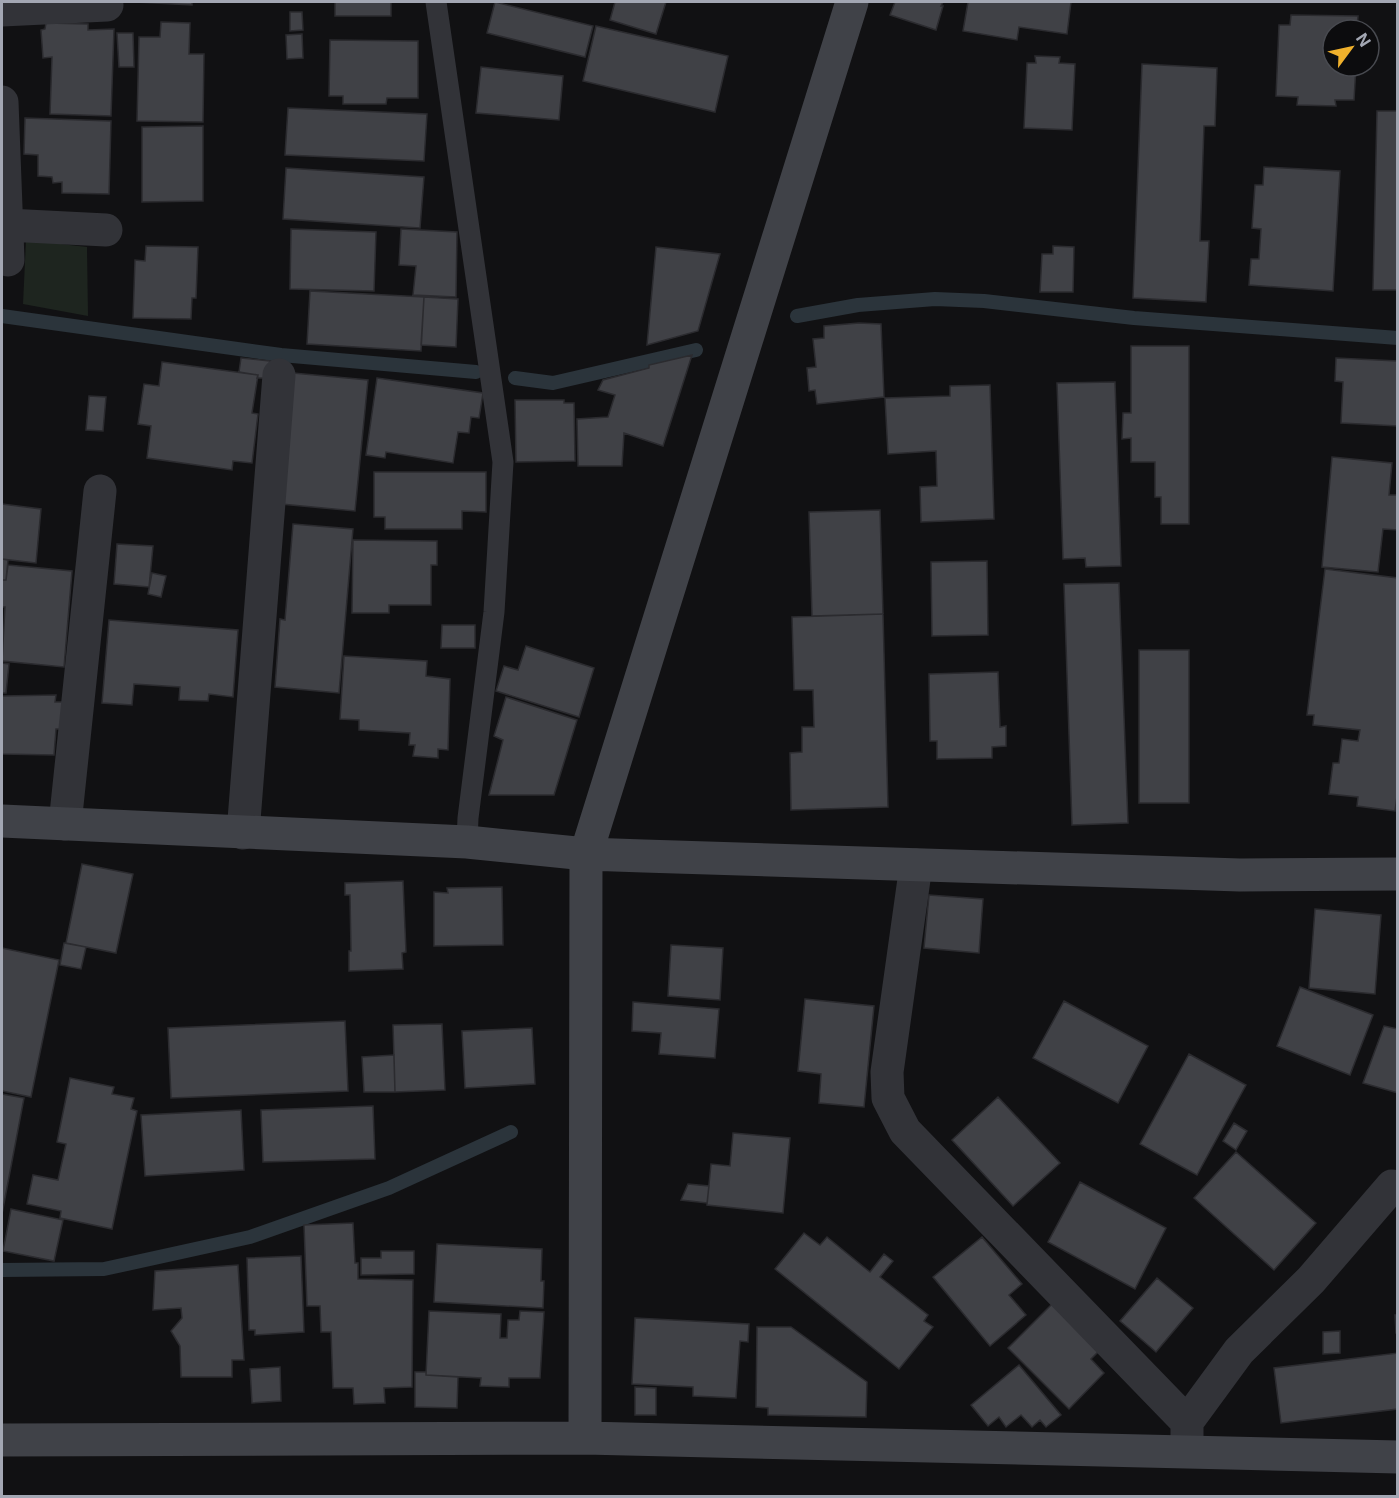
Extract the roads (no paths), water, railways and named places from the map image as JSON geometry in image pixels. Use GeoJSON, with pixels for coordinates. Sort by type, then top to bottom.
{"type":"FeatureCollection","features":[{"type":"Feature","properties":{"kind":"street"},"geometry":{"type":"LineString","coordinates":[[585,1438],[586,854],[852,2]]}},
{"type":"Feature","properties":{"kind":"street"},"geometry":{"type":"LineString","coordinates":[[2,10],[107,5]]}},
{"type":"Feature","properties":{"kind":"street"},"geometry":{"type":"LineString","coordinates":[[2,102],[8,260]]}},
{"type":"Feature","properties":{"kind":"street"},"geometry":{"type":"LineString","coordinates":[[7,225],[106,230]]}},
{"type":"Feature","properties":{"kind":"street"},"geometry":{"type":"LineString","coordinates":[[243,833],[279,375]]}},
{"type":"Feature","properties":{"kind":"street"},"geometry":{"type":"LineString","coordinates":[[65,824],[100,491]]}},
{"type":"Feature","properties":{"kind":"street"},"geometry":{"type":"LineString","coordinates":[[2,821],[467,842],[586,854],[1240,875],[1398,874]]}},
{"type":"Feature","properties":{"kind":"street"},"geometry":{"type":"LineString","coordinates":[[916,865],[887,1072],[888,1098],[905,1131],[1187,1437]]}},
{"type":"Feature","properties":{"kind":"street"},"geometry":{"type":"LineString","coordinates":[[1187,1437],[1239,1351],[1311,1280],[1392,1186],[1398,1187]]}},
{"type":"Feature","properties":{"kind":"street"},"geometry":{"type":"LineString","coordinates":[[2,1440],[1187,1437],[1398,1457]]}},
{"type":"Feature","properties":{"kind":"lane"},"geometry":{"type":"LineString","coordinates":[[436,2],[503,462],[495,612],[468,818],[467,842]]}},
{"type":"Feature","properties":{"kind":"waterway"},"geometry":{"type":"LineString","coordinates":[[797,316],[858,305],[935,299],[984,301],[1134,318],[1398,338]]}},
{"type":"Feature","properties":{"kind":"waterway"},"geometry":{"type":"LineString","coordinates":[[2,316],[281,355],[476,372]]}},
{"type":"Feature","properties":{"kind":"waterway"},"geometry":{"type":"LineString","coordinates":[[515,378],[553,383],[696,350]]}},
{"type":"Feature","properties":{"kind":"waterway"},"geometry":{"type":"LineString","coordinates":[[2,1270],[104,1269],[250,1237],[389,1188],[511,1132]]}}]}
